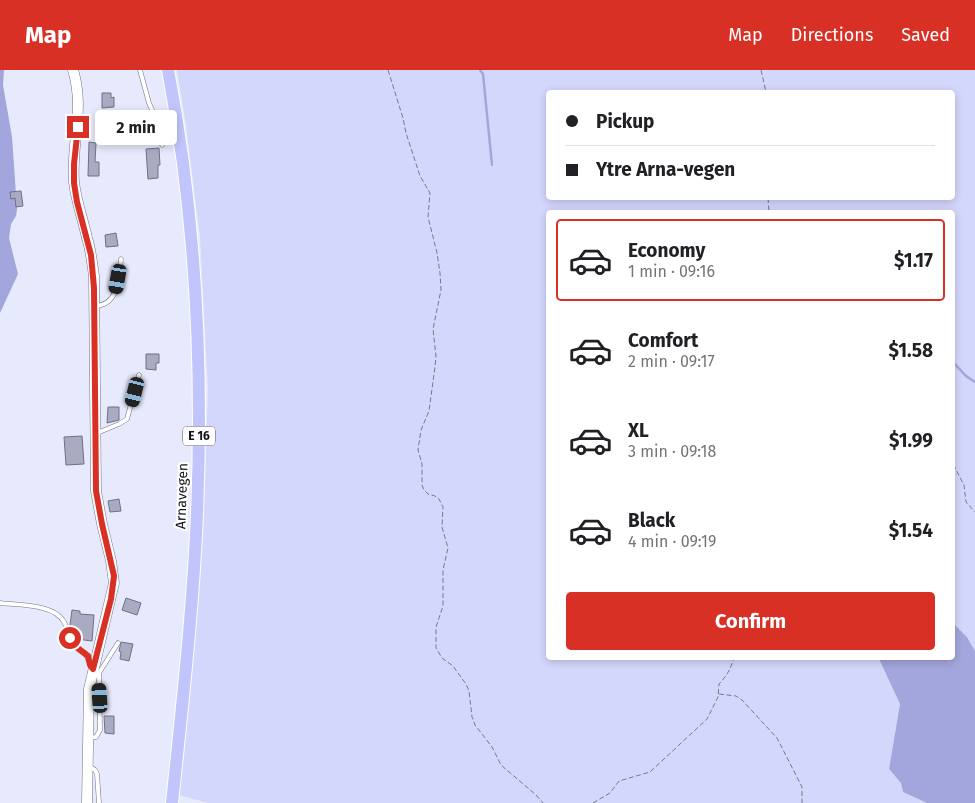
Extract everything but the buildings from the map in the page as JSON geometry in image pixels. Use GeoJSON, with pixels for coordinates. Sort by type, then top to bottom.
{"type":"FeatureCollection","features":[{"type":"Feature","properties":{"kind":"highway","name":"Arnavegen"},"geometry":{"type":"LineString","coordinates":[[168,70],[181,150],[192,239],[197,312],[199,408],[197,515],[192,591],[172,803]]}},
{"type":"Feature","properties":{"kind":"street"},"geometry":{"type":"LineString","coordinates":[[73,70],[78,105],[74,183],[94,276],[97,496],[114,576],[111,599],[93,669],[88,701],[87,803]]}},
{"type":"Feature","properties":{"kind":"lane"},"geometry":{"type":"LineString","coordinates":[[140,70],[149,103],[162,133],[162,145]]}},
{"type":"Feature","properties":{"kind":"lane"},"geometry":{"type":"LineString","coordinates":[[95,306],[104,304],[112,298],[116,290],[121,259]]}},
{"type":"Feature","properties":{"kind":"lane"},"geometry":{"type":"LineString","coordinates":[[95,434],[127,419],[139,375]]}},
{"type":"Feature","properties":{"kind":"lane"},"geometry":{"type":"LineString","coordinates":[[0,603],[42,608],[58,614],[65,624],[72,643],[85,653],[93,669]]}},
{"type":"Feature","properties":{"kind":"lane"},"geometry":{"type":"LineString","coordinates":[[87,738],[96,737],[100,730],[99,673],[118,643]]}},
{"type":"Feature","properties":{"kind":"lane"},"geometry":{"type":"LineString","coordinates":[[88,766],[92,767],[97,774],[99,803]]}},
{"type":"Feature","properties":{"kind":"path"},"geometry":{"type":"LineString","coordinates":[[388,70],[420,176],[430,193],[428,217],[440,273],[440,290],[433,329],[436,356],[435,367],[429,411],[421,430],[418,450],[422,464],[422,485],[424,490],[439,499],[443,507],[442,527],[448,548],[443,570],[443,606],[436,627],[436,648],[442,658],[453,666],[466,684],[475,725],[492,747],[501,765],[536,794],[543,803]]}},
{"type":"Feature","properties":{"kind":"path"},"geometry":{"type":"LineString","coordinates":[[761,70],[766,90]]}},
{"type":"Feature","properties":{"kind":"path"},"geometry":{"type":"LineString","coordinates":[[955,468],[964,485],[966,502],[975,512]]}},
{"type":"Feature","properties":{"kind":"path"},"geometry":{"type":"LineString","coordinates":[[594,803],[610,793],[619,781],[650,772],[707,719],[715,706],[719,694],[719,684],[725,678],[734,660]]}},
{"type":"Feature","properties":{"kind":"path"},"geometry":{"type":"LineString","coordinates":[[719,694],[736,696],[742,700],[777,738],[802,787],[802,803]]}},
{"type":"Feature","properties":{"kind":"shaded area"},"geometry":{"type":"Polygon","coordinates":[[[0,70],[4,70],[3,85],[12,137],[17,209],[16,216],[11,224],[9,238],[18,274],[0,313],[0,70]]]}},
{"type":"Feature","properties":{"kind":"shaded area"},"geometry":{"type":"Polygon","coordinates":[[[177,70],[975,70],[975,651],[967,637],[955,625],[955,210],[546,210],[546,660],[880,660],[900,704],[889,769],[901,783],[903,792],[927,803],[208,803],[179,795],[203,529],[208,390],[200,237],[177,70]]]}},
{"type":"Feature","properties":{"kind":"shaded area"},"geometry":{"type":"Polygon","coordinates":[[[955,625],[967,637],[975,651],[975,803],[927,803],[903,792],[901,783],[889,769],[900,704],[880,661],[955,660],[955,625]]]}},
{"type":"Feature","properties":{"kind":"waterway"},"geometry":{"type":"LineString","coordinates":[[480,70],[483,74],[492,165]]}},
{"type":"Feature","properties":{"kind":"waterway"},"geometry":{"type":"LineString","coordinates":[[955,364],[975,382]]}},
{"type":"Feature","properties":{"kind":"route"},"geometry":{"type":"LineString","coordinates":[[70,638],[72,643],[88,656],[93,669],[114,584],[112,561],[99,512],[95,480],[94,276],[87,236],[77,202],[74,183],[78,127]]}}]}
